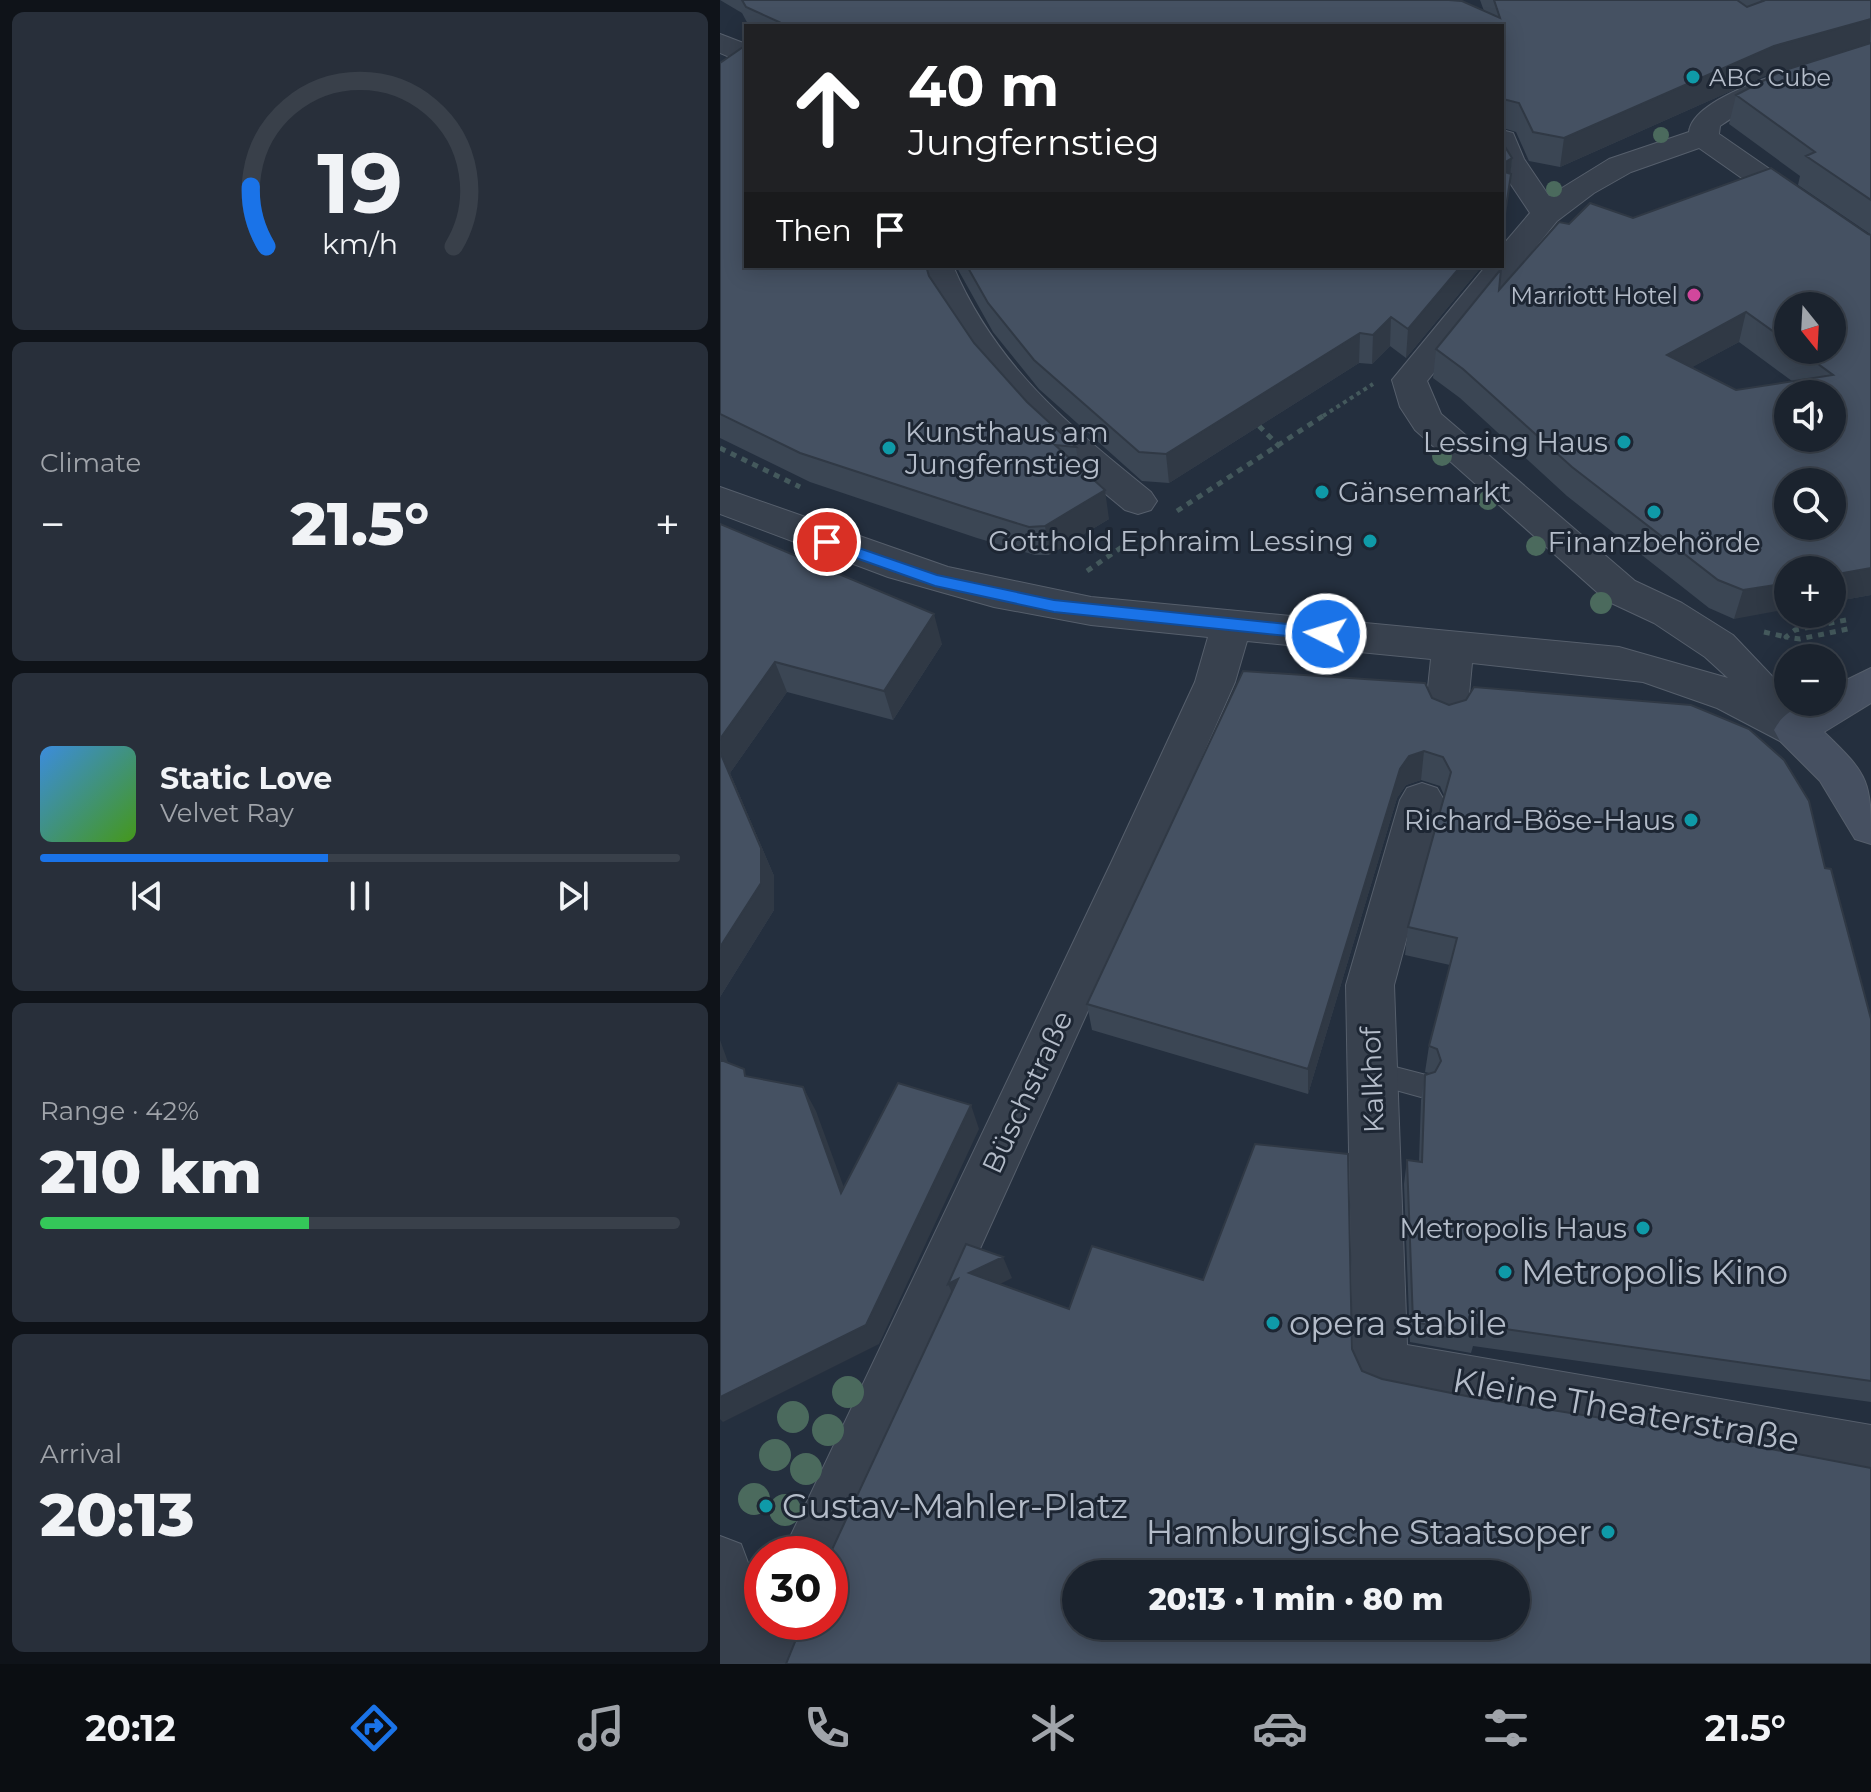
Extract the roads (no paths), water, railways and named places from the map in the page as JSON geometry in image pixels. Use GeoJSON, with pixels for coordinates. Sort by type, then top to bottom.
{"type":"FeatureCollection","features":[{"type":"Feature","properties":{"kind":"street"},"geometry":{"type":"LineString","coordinates":[[720,42],[744,54]]}},
{"type":"Feature","properties":{"kind":"street"},"geometry":{"type":"LineString","coordinates":[[1704,137],[1705,123],[1722,109],[1802,71],[1871,57]]}},
{"type":"Feature","properties":{"kind":"street"},"geometry":{"type":"LineString","coordinates":[[1704,137],[1759,188],[1871,254]]}},
{"type":"Feature","properties":{"kind":"street"},"geometry":{"type":"LineString","coordinates":[[1704,137],[1616,164],[1566,208],[1409,380],[1418,407],[1428,422],[1621,591],[1668,613],[1719,646],[1745,671],[1795,730],[1835,769],[1871,826]]}},
{"type":"Feature","properties":{"kind":"street"},"geometry":{"type":"LineString","coordinates":[[1504,152],[1566,208]]}},
{"type":"Feature","properties":{"kind":"street"},"geometry":{"type":"LineString","coordinates":[[938,268],[956,316],[1041,421],[1138,501]]}},
{"type":"Feature","properties":{"kind":"street"},"geometry":{"type":"LineString","coordinates":[[720,500],[881,563],[963,587],[1054,606],[1619,662],[1668,672],[1726,692],[1795,730]]}},
{"type":"Feature","properties":{"kind":"street","name":"Büschstraße"},"geometry":{"type":"LineString","coordinates":[[819,1536],[1215,682],[1231,625]]}},
{"type":"Feature","properties":{"kind":"street"},"geometry":{"type":"LineString","coordinates":[[1446,716],[1453,646]]}},
{"type":"Feature","properties":{"kind":"street"},"geometry":{"type":"LineString","coordinates":[[1795,730],[1871,683]]}},
{"type":"Feature","properties":{"kind":"street","name":"Kalkhof"},"geometry":{"type":"LineString","coordinates":[[1380,1368],[1372,1073],[1357,982],[1422,800]]}},
{"type":"Feature","properties":{"kind":"street","name":"Kleine Theaterstraße"},"geometry":{"type":"LineString","coordinates":[[1380,1368],[1871,1453]]}},
{"type":"Feature","properties":{"kind":"street"},"geometry":{"type":"LineString","coordinates":[[720,1565],[748,1664]]}},
{"type":"Feature","properties":{"kind":"street"},"geometry":{"type":"LineString","coordinates":[[762,1664],[773,1640]]}},
{"type":"Feature","properties":{"kind":"lane"},"geometry":{"type":"LineString","coordinates":[[1372,1073],[1421,1085]]}},
{"type":"Feature","properties":{"kind":"place","name":"ABC Cube"},"geometry":{"type":"Point","coordinates":[1693,77]}},
{"type":"Feature","properties":{"kind":"place","name":"Marriott Hotel"},"geometry":{"type":"Point","coordinates":[1694,295]}},
{"type":"Feature","properties":{"kind":"place","name":"Lessing Haus"},"geometry":{"type":"Point","coordinates":[1624,442]}},
{"type":"Feature","properties":{"kind":"place","name":"Kunsthaus am Jungfernstieg"},"geometry":{"type":"Point","coordinates":[889,448]}},
{"type":"Feature","properties":{"kind":"place","name":"Gänsemarkt"},"geometry":{"type":"Point","coordinates":[1322,492]}},
{"type":"Feature","properties":{"kind":"place","name":"Finanzbehörde"},"geometry":{"type":"Point","coordinates":[1654,512]}},
{"type":"Feature","properties":{"kind":"place","name":"Gotthold Ephraim Lessing"},"geometry":{"type":"Point","coordinates":[1370,541]}},
{"type":"Feature","properties":{"kind":"place","name":"Richard-Böse-Haus"},"geometry":{"type":"Point","coordinates":[1691,820]}},
{"type":"Feature","properties":{"kind":"place","name":"Metropolis Haus"},"geometry":{"type":"Point","coordinates":[1643,1228]}},
{"type":"Feature","properties":{"kind":"place","name":"Metropolis Kino"},"geometry":{"type":"Point","coordinates":[1505,1272]}},
{"type":"Feature","properties":{"kind":"place","name":"opera stabile"},"geometry":{"type":"Point","coordinates":[1273,1323]}},
{"type":"Feature","properties":{"kind":"place","name":"Gustav-Mahler-Platz"},"geometry":{"type":"Point","coordinates":[766,1506]}},
{"type":"Feature","properties":{"kind":"place","name":"Hamburgische Staatsoper"},"geometry":{"type":"Point","coordinates":[1608,1532]}}]}
